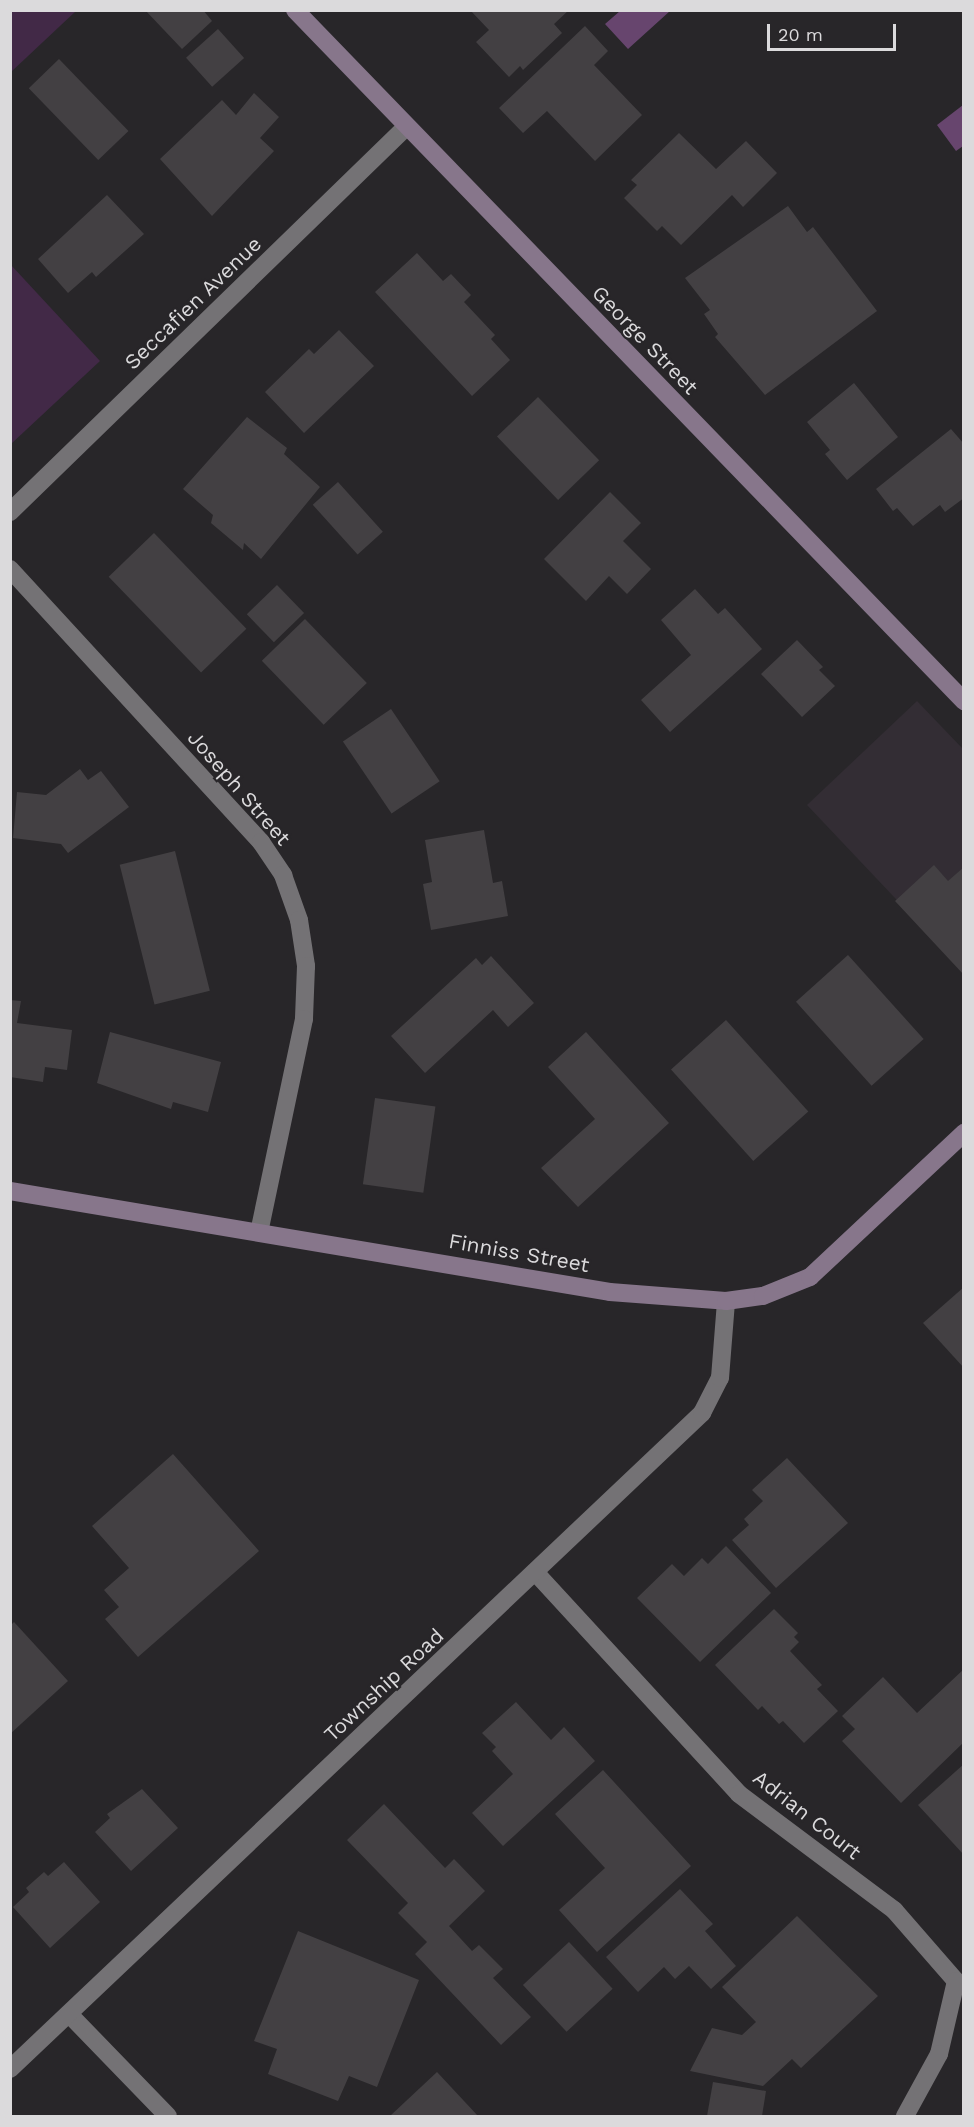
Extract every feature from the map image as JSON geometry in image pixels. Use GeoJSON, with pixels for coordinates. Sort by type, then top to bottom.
{"type":"FeatureCollection","features":[{"type":"Feature","properties":{"kind":"street","name":"George Street"},"geometry":{"type":"LineString","coordinates":[[295,10],[963,700]]}},
{"type":"Feature","properties":{"kind":"street","name":"Seccafien Avenue"},"geometry":{"type":"LineString","coordinates":[[10,512],[406,127]]}},
{"type":"Feature","properties":{"kind":"street","name":"Joseph Street"},"geometry":{"type":"LineString","coordinates":[[10,569],[261,842],[283,875],[299,920],[306,966],[304,1019],[259,1232]]}},
{"type":"Feature","properties":{"kind":"street","name":"Finniss Street"},"geometry":{"type":"LineString","coordinates":[[10,1191],[610,1292],[726,1301],[763,1296],[810,1277],[963,1133]]}},
{"type":"Feature","properties":{"kind":"street","name":"Township Road"},"geometry":{"type":"LineString","coordinates":[[10,2069],[702,1413],[720,1378],[726,1301]]}},
{"type":"Feature","properties":{"kind":"street","name":"Adrian Court"},"geometry":{"type":"LineString","coordinates":[[535,1572],[739,1794],[894,1910],[956,1981],[939,2054],[905,2116]]}},
{"type":"Feature","properties":{"kind":"street"},"geometry":{"type":"LineString","coordinates":[[69,2014],[168,2116]]}},
{"type":"Feature","properties":{"kind":"shaded area"},"geometry":{"type":"Polygon","coordinates":[[[11,10],[76,10],[76,11],[11,72],[11,10]]]}},
{"type":"Feature","properties":{"kind":"shaded area"},"geometry":{"type":"Polygon","coordinates":[[[620,11],[670,11],[628,49],[605,24],[620,11]]]}},
{"type":"Feature","properties":{"kind":"shaded area"},"geometry":{"type":"Polygon","coordinates":[[[963,105],[963,146],[956,151],[937,125],[963,105]]]}},
{"type":"Feature","properties":{"kind":"shaded area"},"geometry":{"type":"Polygon","coordinates":[[[11,265],[100,361],[11,444],[11,265]]]}},
{"type":"Feature","properties":{"kind":"shaded area"},"geometry":{"type":"Polygon","coordinates":[[[917,701],[963,749],[963,970],[807,805],[917,701]]]}},
{"type":"Feature","properties":{"kind":"building"},"geometry":{"type":"Polygon","coordinates":[[[145,10],[203,10],[212,21],[182,49],[145,10]]]}},
{"type":"Feature","properties":{"kind":"building"},"geometry":{"type":"Polygon","coordinates":[[[470,10],[569,10],[554,24],[562,33],[523,70],[520,66],[509,77],[476,42],[489,30],[470,10]]]}},
{"type":"Feature","properties":{"kind":"building"},"geometry":{"type":"Polygon","coordinates":[[[585,26],[608,51],[594,65],[642,115],[595,161],[547,111],[523,133],[499,108],[585,26]]]}},
{"type":"Feature","properties":{"kind":"building"},"geometry":{"type":"Polygon","coordinates":[[[218,29],[244,58],[212,87],[186,58],[218,29]]]}},
{"type":"Feature","properties":{"kind":"building"},"geometry":{"type":"Polygon","coordinates":[[[59,59],[128,131],[98,160],[29,88],[59,59]]]}},
{"type":"Feature","properties":{"kind":"building"},"geometry":{"type":"Polygon","coordinates":[[[254,93],[279,117],[260,138],[274,151],[212,216],[160,159],[222,100],[236,115],[254,93]]]}},
{"type":"Feature","properties":{"kind":"building"},"geometry":{"type":"Polygon","coordinates":[[[679,133],[716,169],[746,141],[777,173],[743,207],[732,195],[681,245],[662,226],[657,231],[624,198],[637,185],[631,180],[679,133]]]}},
{"type":"Feature","properties":{"kind":"building"},"geometry":{"type":"Polygon","coordinates":[[[107,195],[144,234],[96,277],[92,272],[68,293],[38,259],[107,195]]]}},
{"type":"Feature","properties":{"kind":"building"},"geometry":{"type":"Polygon","coordinates":[[[788,206],[807,232],[813,227],[877,311],[765,395],[715,337],[718,334],[704,314],[710,310],[685,278],[788,206]]]}},
{"type":"Feature","properties":{"kind":"building"},"geometry":{"type":"Polygon","coordinates":[[[417,253],[443,281],[451,274],[471,295],[464,302],[495,335],[491,339],[510,360],[472,396],[375,292],[417,253]]]}},
{"type":"Feature","properties":{"kind":"building"},"geometry":{"type":"Polygon","coordinates":[[[339,330],[374,366],[304,433],[265,392],[309,349],[314,354],[339,330]]]}},
{"type":"Feature","properties":{"kind":"building"},"geometry":{"type":"Polygon","coordinates":[[[854,383],[898,437],[847,480],[825,454],[830,450],[807,422],[854,383]]]}},
{"type":"Feature","properties":{"kind":"building"},"geometry":{"type":"Polygon","coordinates":[[[538,397],[599,460],[558,500],[497,437],[538,397]]]}},
{"type":"Feature","properties":{"kind":"building"},"geometry":{"type":"Polygon","coordinates":[[[247,417],[287,448],[284,454],[320,487],[261,559],[244,543],[243,550],[211,523],[213,515],[183,489],[247,417]]]}},
{"type":"Feature","properties":{"kind":"building"},"geometry":{"type":"Polygon","coordinates":[[[951,429],[964,444],[964,498],[945,512],[940,505],[913,526],[897,508],[893,511],[876,489],[951,429]]]}},
{"type":"Feature","properties":{"kind":"building"},"geometry":{"type":"Polygon","coordinates":[[[338,482],[383,532],[358,555],[313,505],[338,482]]]}},
{"type":"Feature","properties":{"kind":"building"},"geometry":{"type":"Polygon","coordinates":[[[610,492],[641,523],[623,541],[651,569],[627,594],[609,576],[586,601],[544,559],[610,492]]]}},
{"type":"Feature","properties":{"kind":"building"},"geometry":{"type":"Polygon","coordinates":[[[154,533],[246,629],[201,672],[109,577],[154,533]]]}},
{"type":"Feature","properties":{"kind":"building"},"geometry":{"type":"Polygon","coordinates":[[[277,585],[304,613],[274,642],[247,614],[277,585]]]}},
{"type":"Feature","properties":{"kind":"building"},"geometry":{"type":"Polygon","coordinates":[[[695,589],[718,614],[725,608],[762,649],[670,732],[641,700],[691,655],[661,620],[695,589]]]}},
{"type":"Feature","properties":{"kind":"building"},"geometry":{"type":"Polygon","coordinates":[[[305,619],[367,683],[324,725],[262,661],[305,619]]]}},
{"type":"Feature","properties":{"kind":"building"},"geometry":{"type":"Polygon","coordinates":[[[797,640],[823,667],[819,670],[835,686],[802,717],[761,674],[797,640]]]}},
{"type":"Feature","properties":{"kind":"building"},"geometry":{"type":"Polygon","coordinates":[[[391,709],[440,781],[392,814],[343,741],[391,709]]]}},
{"type":"Feature","properties":{"kind":"building"},"geometry":{"type":"Polygon","coordinates":[[[80,769],[88,780],[101,771],[129,807],[68,853],[61,844],[13,838],[17,792],[46,795],[80,769]]]}},
{"type":"Feature","properties":{"kind":"building"},"geometry":{"type":"Polygon","coordinates":[[[484,830],[493,883],[502,881],[508,916],[431,930],[423,884],[432,882],[425,840],[484,830]]]}},
{"type":"Feature","properties":{"kind":"building"},"geometry":{"type":"Polygon","coordinates":[[[175,851],[210,991],[155,1005],[120,865],[175,851]]]}},
{"type":"Feature","properties":{"kind":"building"},"geometry":{"type":"Polygon","coordinates":[[[934,865],[948,881],[964,867],[964,975],[895,901],[934,865]]]}},
{"type":"Feature","properties":{"kind":"building"},"geometry":{"type":"Polygon","coordinates":[[[848,955],[924,1039],[872,1086],[796,1002],[848,955]]]}},
{"type":"Feature","properties":{"kind":"building"},"geometry":{"type":"Polygon","coordinates":[[[491,956],[534,1003],[508,1027],[493,1010],[425,1073],[391,1036],[476,958],[482,965],[491,956]]]}},
{"type":"Feature","properties":{"kind":"building"},"geometry":{"type":"Polygon","coordinates":[[[10,1000],[21,1001],[17,1023],[72,1030],[67,1070],[45,1067],[43,1082],[10,1077],[10,1000]]]}},
{"type":"Feature","properties":{"kind":"building"},"geometry":{"type":"Polygon","coordinates":[[[726,1020],[808,1111],[753,1161],[671,1070],[726,1020]]]}},
{"type":"Feature","properties":{"kind":"building"},"geometry":{"type":"Polygon","coordinates":[[[110,1032],[221,1062],[208,1112],[173,1102],[171,1109],[97,1083],[110,1032]]]}},
{"type":"Feature","properties":{"kind":"building"},"geometry":{"type":"Polygon","coordinates":[[[586,1032],[669,1123],[578,1207],[541,1168],[595,1119],[548,1067],[586,1032]]]}},
{"type":"Feature","properties":{"kind":"building"},"geometry":{"type":"Polygon","coordinates":[[[375,1098],[435,1106],[423,1193],[363,1184],[375,1098]]]}},
{"type":"Feature","properties":{"kind":"building"},"geometry":{"type":"Polygon","coordinates":[[[964,1287],[964,1368],[923,1323],[964,1287]]]}},
{"type":"Feature","properties":{"kind":"building"},"geometry":{"type":"Polygon","coordinates":[[[173,1454],[259,1551],[138,1657],[105,1619],[119,1607],[104,1590],[129,1568],[92,1526],[173,1454]]]}},
{"type":"Feature","properties":{"kind":"building"},"geometry":{"type":"Polygon","coordinates":[[[787,1458],[848,1523],[776,1588],[732,1540],[749,1525],[744,1519],[763,1501],[752,1490],[787,1458]]]}},
{"type":"Feature","properties":{"kind":"building"},"geometry":{"type":"Polygon","coordinates":[[[726,1546],[771,1593],[700,1662],[637,1598],[672,1564],[684,1576],[702,1558],[708,1564],[726,1546]]]}},
{"type":"Feature","properties":{"kind":"building"},"geometry":{"type":"Polygon","coordinates":[[[774,1609],[798,1633],[794,1637],[799,1642],[790,1651],[822,1685],[817,1689],[838,1711],[804,1743],[783,1721],[779,1724],[762,1706],[758,1710],[715,1665],[774,1609]]]}},
{"type":"Feature","properties":{"kind":"building"},"geometry":{"type":"Polygon","coordinates":[[[14,1622],[68,1681],[10,1734],[10,1626],[14,1622]]]}},
{"type":"Feature","properties":{"kind":"building"},"geometry":{"type":"Polygon","coordinates":[[[964,1669],[964,1742],[901,1803],[842,1741],[855,1729],[842,1716],[883,1677],[917,1713],[964,1669]]]}},
{"type":"Feature","properties":{"kind":"building"},"geometry":{"type":"Polygon","coordinates":[[[516,1702],[551,1740],[564,1727],[595,1761],[503,1846],[472,1813],[513,1774],[492,1751],[496,1747],[482,1733],[516,1702]]]}},
{"type":"Feature","properties":{"kind":"building"},"geometry":{"type":"Polygon","coordinates":[[[964,1764],[964,1855],[918,1805],[964,1764]]]}},
{"type":"Feature","properties":{"kind":"building"},"geometry":{"type":"Polygon","coordinates":[[[603,1770],[691,1866],[597,1952],[559,1910],[605,1868],[555,1814],[603,1770]]]}},
{"type":"Feature","properties":{"kind":"building"},"geometry":{"type":"Polygon","coordinates":[[[142,1789],[178,1828],[131,1871],[95,1832],[110,1818],[107,1814],[142,1789]]]}},
{"type":"Feature","properties":{"kind":"building"},"geometry":{"type":"Polygon","coordinates":[[[384,1804],[445,1868],[454,1859],[485,1891],[449,1926],[472,1951],[479,1945],[503,1969],[493,1978],[531,2017],[501,2045],[415,1954],[427,1942],[398,1913],[408,1903],[347,1840],[384,1804]]]}},
{"type":"Feature","properties":{"kind":"building"},"geometry":{"type":"Polygon","coordinates":[[[64,1862],[100,1902],[50,1948],[13,1907],[29,1892],[26,1888],[44,1872],[48,1876],[64,1862]]]}},
{"type":"Feature","properties":{"kind":"building"},"geometry":{"type":"Polygon","coordinates":[[[680,1889],[713,1924],[705,1931],[736,1966],[711,1989],[689,1966],[675,1979],[664,1967],[638,1992],[606,1957],[680,1889]]]}},
{"type":"Feature","properties":{"kind":"building"},"geometry":{"type":"Polygon","coordinates":[[[797,1916],[878,1996],[801,2068],[792,2059],[763,2086],[690,2071],[712,2028],[742,2035],[756,2022],[722,1987],[797,1916]]]}},
{"type":"Feature","properties":{"kind":"building"},"geometry":{"type":"Polygon","coordinates":[[[298,1931],[419,1980],[377,2087],[349,2076],[338,2101],[268,2074],[277,2049],[254,2041],[298,1931]]]}},
{"type":"Feature","properties":{"kind":"building"},"geometry":{"type":"Polygon","coordinates":[[[569,1942],[613,1989],[567,2032],[523,1985],[569,1942]]]}},
{"type":"Feature","properties":{"kind":"building"},"geometry":{"type":"Polygon","coordinates":[[[437,2072],[478,2116],[390,2116],[437,2072]]]}},
{"type":"Feature","properties":{"kind":"building"},"geometry":{"type":"Polygon","coordinates":[[[713,2082],[766,2091],[762,2116],[707,2116],[713,2082]]]}}]}
